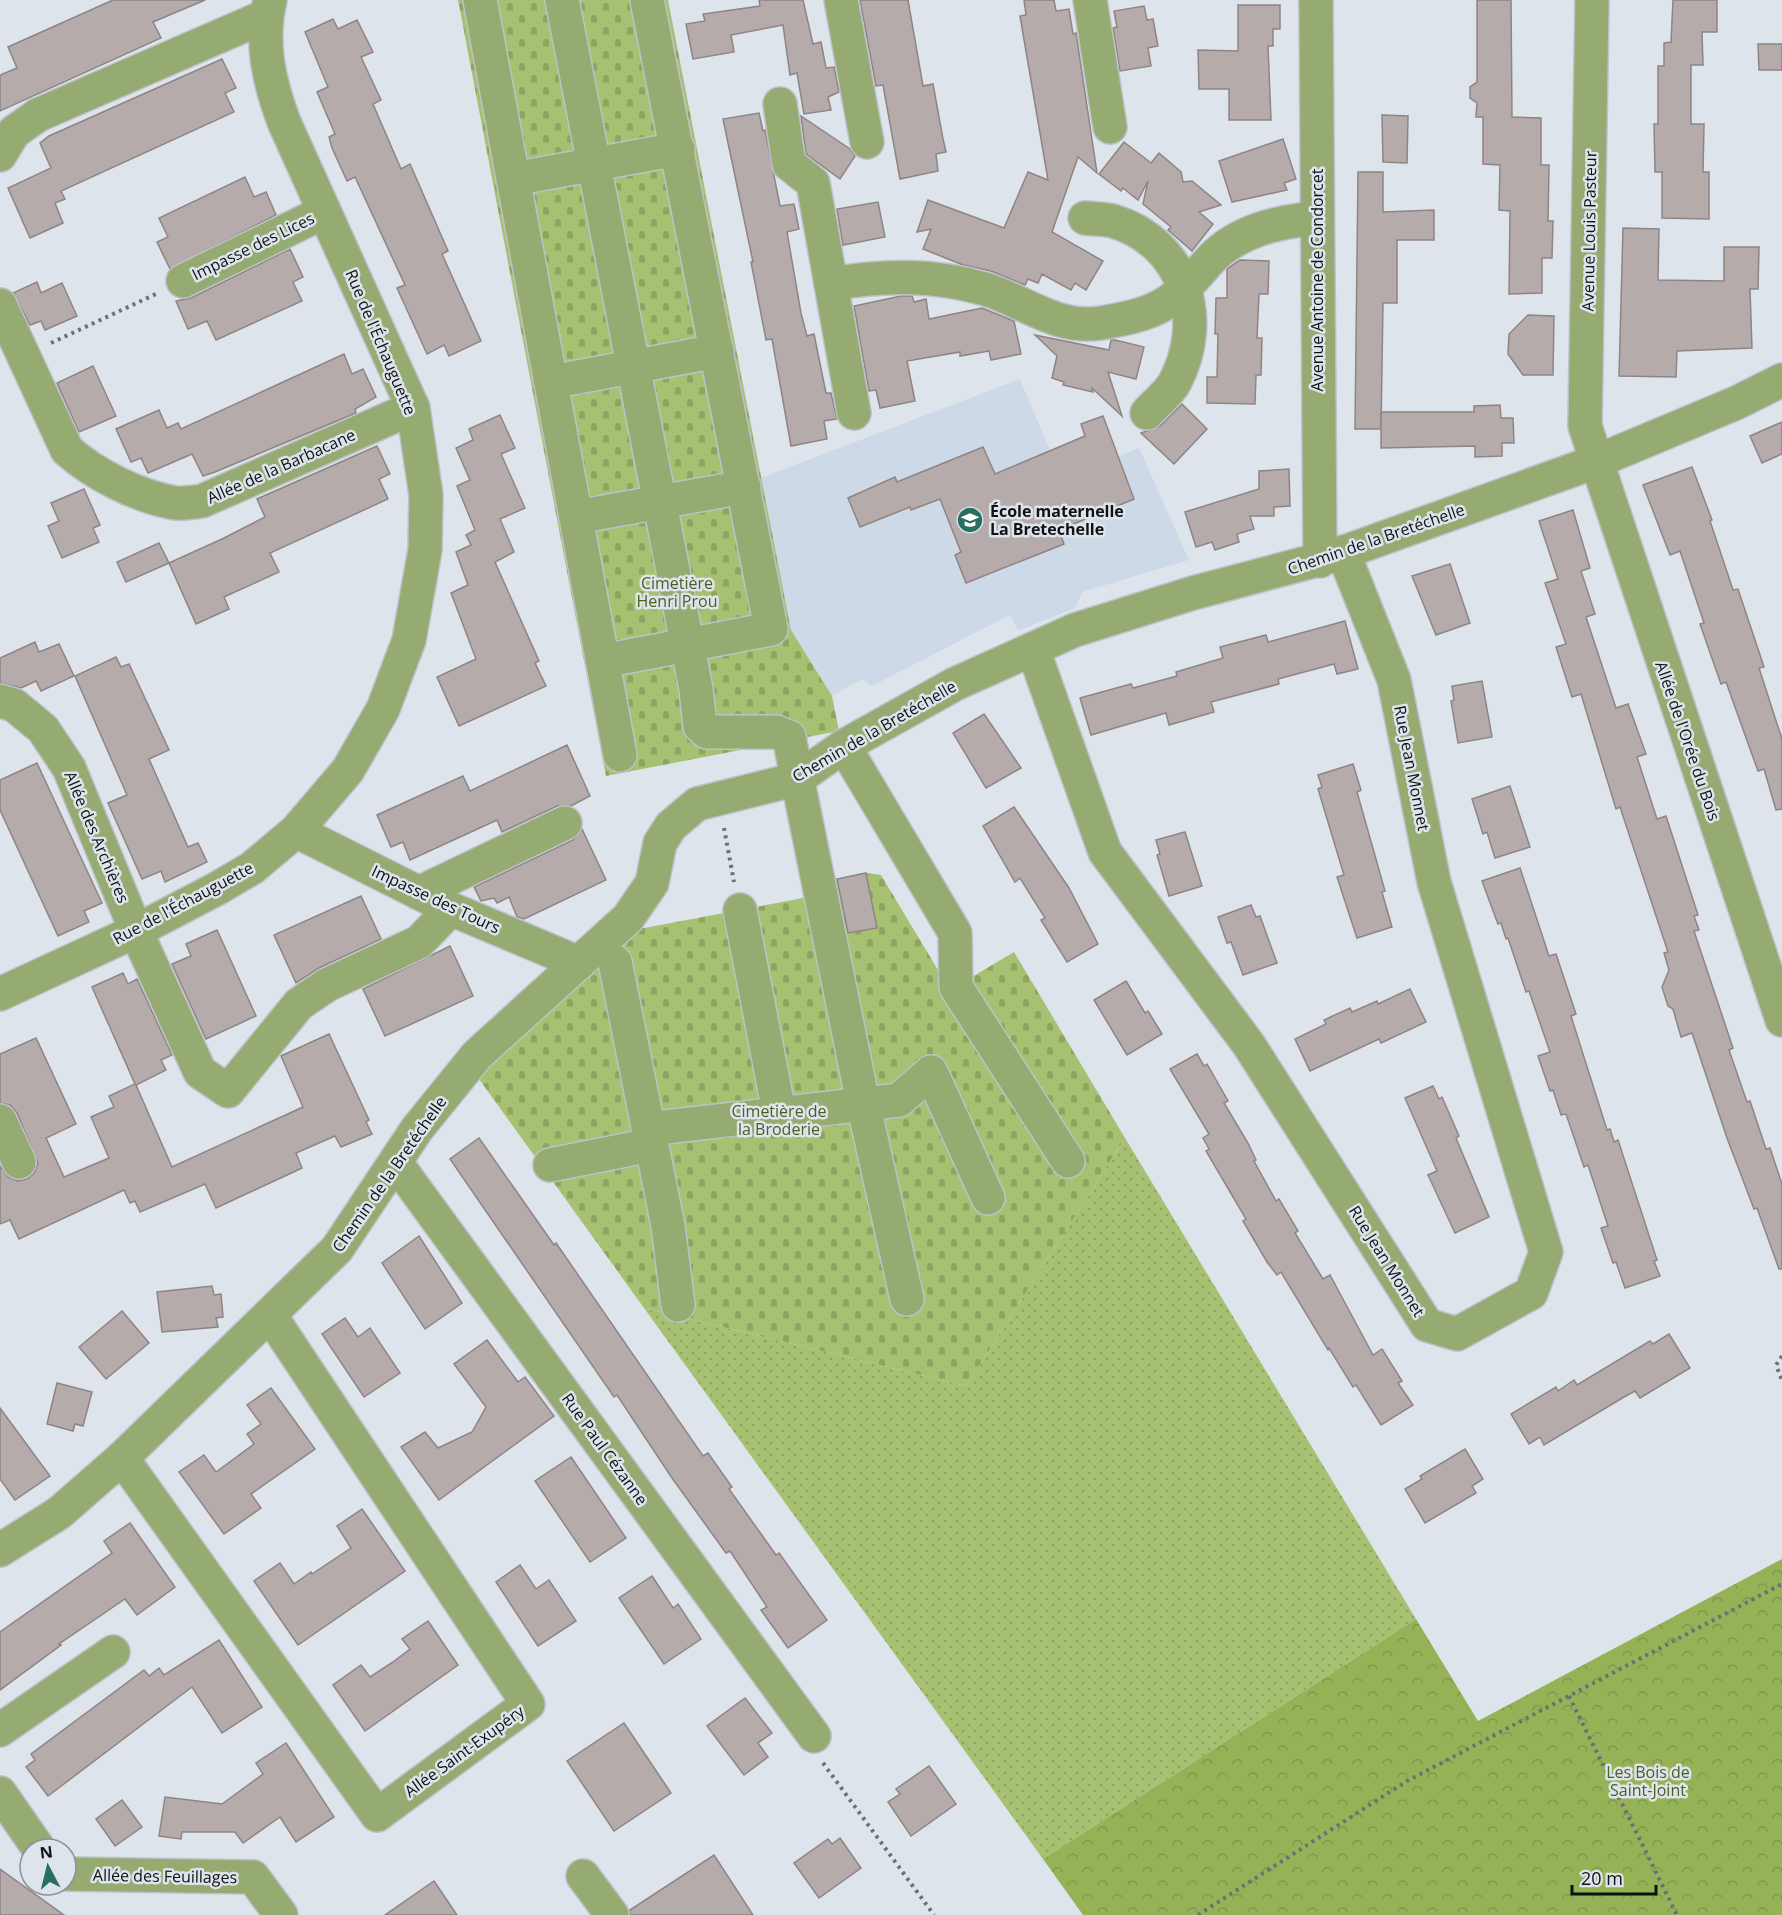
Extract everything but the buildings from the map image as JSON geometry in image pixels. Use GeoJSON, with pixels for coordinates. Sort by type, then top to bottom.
{"type":"FeatureCollection","features":[{"type":"Feature","properties":{"kind":"street"},"geometry":{"type":"LineString","coordinates":[[480,0],[620,755]]}},
{"type":"Feature","properties":{"kind":"street"},"geometry":{"type":"LineString","coordinates":[[562,0],[696,689],[698,718],[703,730],[714,733],[764,732],[789,737],[863,1103],[907,1299]]}},
{"type":"Feature","properties":{"kind":"street"},"geometry":{"type":"LineString","coordinates":[[603,661],[771,629],[647,0]]}},
{"type":"Feature","properties":{"kind":"street"},"geometry":{"type":"LineString","coordinates":[[841,0],[867,142]]}},
{"type":"Feature","properties":{"kind":"street"},"geometry":{"type":"LineString","coordinates":[[1090,0],[1110,127]]}},
{"type":"Feature","properties":{"kind":"street","name":"Avenue Antoine de Condorcet"},"geometry":{"type":"LineString","coordinates":[[1316,0],[1316,218],[1331,557]]}},
{"type":"Feature","properties":{"kind":"street","name":"Avenue Louis Pasteur"},"geometry":{"type":"LineString","coordinates":[[1592,0],[1585,426],[1595,462]]}},
{"type":"Feature","properties":{"kind":"street"},"geometry":{"type":"LineString","coordinates":[[0,155],[14,132],[38,115],[268,8]]}},
{"type":"Feature","properties":{"kind":"street","name":"Rue de l'Échauguette"},"geometry":{"type":"LineString","coordinates":[[0,994],[136,931],[252,867],[296,831],[348,770],[383,709],[409,640],[425,550],[426,495],[412,408],[284,122],[271,86],[265,47],[268,8]]}},
{"type":"Feature","properties":{"kind":"street"},"geometry":{"type":"LineString","coordinates":[[780,104],[789,164],[813,183],[854,413]]}},
{"type":"Feature","properties":{"kind":"street"},"geometry":{"type":"LineString","coordinates":[[513,179],[678,149]]}},
{"type":"Feature","properties":{"kind":"street","name":"Impasse des Lices"},"geometry":{"type":"LineString","coordinates":[[183,281],[324,212]]}},
{"type":"Feature","properties":{"kind":"street"},"geometry":{"type":"LineString","coordinates":[[1085,218],[1112,221],[1141,233],[1163,252],[1185,287],[1191,310],[1191,335],[1184,360],[1173,385],[1147,413]]}},
{"type":"Feature","properties":{"kind":"street"},"geometry":{"type":"LineString","coordinates":[[831,284],[866,278],[907,276],[948,281],[987,290],[1063,321],[1098,324],[1140,315],[1167,303],[1215,256],[1246,234],[1277,222],[1316,218]]}},
{"type":"Feature","properties":{"kind":"street","name":"Allée de la Barbacane"},"geometry":{"type":"LineString","coordinates":[[0,305],[67,450],[85,467],[151,497],[177,503],[202,501],[412,408]]}},
{"type":"Feature","properties":{"kind":"street"},"geometry":{"type":"LineString","coordinates":[[551,382],[717,351]]}},
{"type":"Feature","properties":{"kind":"street","name":"Chemin de la Bretéchelle"},"geometry":{"type":"LineString","coordinates":[[0,1550],[59,1513],[122,1458],[337,1249],[417,1129],[477,1055],[628,918],[644,899],[652,884],[660,843],[671,826],[697,804],[797,779],[844,746],[955,684],[1075,630],[1193,593],[1331,557],[1595,462],[1736,403],[1782,380]]}},
{"type":"Feature","properties":{"kind":"street","name":"Allée de l'Orée du Bois"},"geometry":{"type":"LineString","coordinates":[[1595,462],[1782,1020]]}},
{"type":"Feature","properties":{"kind":"street"},"geometry":{"type":"LineString","coordinates":[[576,517],[744,487]]}},
{"type":"Feature","properties":{"kind":"street","name":"Rue Jean Monnet"},"geometry":{"type":"LineString","coordinates":[[1033,649],[1105,852],[1249,1045],[1427,1325],[1457,1334],[1531,1293],[1546,1252],[1434,882],[1394,680],[1331,557]]}},
{"type":"Feature","properties":{"kind":"street","name":"Allée des Archières"},"geometry":{"type":"LineString","coordinates":[[0,701],[14,705],[43,729],[69,768],[136,931],[200,1072],[228,1091],[299,1004],[327,985],[420,942],[451,909]]}},
{"type":"Feature","properties":{"kind":"street"},"geometry":{"type":"LineString","coordinates":[[844,746],[955,933],[956,987],[1068,1161]]}},
{"type":"Feature","properties":{"kind":"street"},"geometry":{"type":"LineString","coordinates":[[419,893],[565,823]]}},
{"type":"Feature","properties":{"kind":"street","name":"Impasse des Tours"},"geometry":{"type":"LineString","coordinates":[[296,831],[451,909],[579,963]]}},
{"type":"Feature","properties":{"kind":"street"},"geometry":{"type":"LineString","coordinates":[[740,910],[779,1112]]}},
{"type":"Feature","properties":{"kind":"street"},"geometry":{"type":"LineString","coordinates":[[615,962],[668,1226],[678,1305]]}},
{"type":"Feature","properties":{"kind":"street"},"geometry":{"type":"LineString","coordinates":[[550,1165],[650,1137],[779,1112],[899,1100],[931,1071],[988,1198]]}},
{"type":"Feature","properties":{"kind":"street"},"geometry":{"type":"LineString","coordinates":[[0,1121],[19,1162]]}},
{"type":"Feature","properties":{"kind":"street","name":"Rue Paul Cézanne"},"geometry":{"type":"LineString","coordinates":[[396,1163],[814,1736]]}},
{"type":"Feature","properties":{"kind":"street","name":"Allée Saint-Exupéry"},"geometry":{"type":"LineString","coordinates":[[122,1458],[377,1815],[528,1704],[270,1315]]}},
{"type":"Feature","properties":{"kind":"street"},"geometry":{"type":"LineString","coordinates":[[0,1730],[113,1652]]}},
{"type":"Feature","properties":{"kind":"street"},"geometry":{"type":"LineString","coordinates":[[0,1793],[31,1837]]}},
{"type":"Feature","properties":{"kind":"street","name":"Allée des Feuillages"},"geometry":{"type":"LineString","coordinates":[[78,1874],[253,1876],[281,1915]]}},
{"type":"Feature","properties":{"kind":"street"},"geometry":{"type":"LineString","coordinates":[[583,1876],[612,1915]]}},
{"type":"Feature","properties":{"kind":"path"},"geometry":{"type":"LineString","coordinates":[[24,356],[183,281]]}},
{"type":"Feature","properties":{"kind":"path"},"geometry":{"type":"LineString","coordinates":[[718,799],[740,910]]}},
{"type":"Feature","properties":{"kind":"path"},"geometry":{"type":"LineString","coordinates":[[1782,1356],[1776,1365],[1782,1380]]}},
{"type":"Feature","properties":{"kind":"path"},"geometry":{"type":"LineString","coordinates":[[1198,1915],[1407,1781],[1782,1584]]}},
{"type":"Feature","properties":{"kind":"path"},"geometry":{"type":"LineString","coordinates":[[1569,1696],[1677,1915]]}},
{"type":"Feature","properties":{"kind":"path"},"geometry":{"type":"LineString","coordinates":[[814,1736],[816,1754],[934,1915]]}},
{"type":"Feature","properties":{"kind":"shaded area","name":"École maternelle La Bretechelle"},"geometry":{"type":"Polygon","coordinates":[[[1020,379],[1062,479],[1139,448],[1189,560],[1082,592],[1075,608],[1018,631],[1010,615],[872,686],[862,679],[832,696],[791,630],[761,478],[1020,379]]]}},
{"type":"Feature","properties":{"kind":"green space","name":"Cimetière Henri Prou"},"geometry":{"type":"Polygon","coordinates":[[[458,0],[668,0],[791,630],[832,696],[839,731],[606,776],[458,0]]]}},
{"type":"Feature","properties":{"kind":"green space","name":"Cimetière de la Broderie"},"geometry":{"type":"Polygon","coordinates":[[[866,873],[881,875],[950,990],[1014,952],[1125,1138],[966,1386],[644,1308],[471,1068],[639,929],[819,895],[830,880],[866,873]]]}},
{"type":"Feature","properties":{"kind":"green space"},"geometry":{"type":"Polygon","coordinates":[[[1125,1138],[1416,1619],[1043,1859],[644,1308],[966,1386],[1125,1138]]]}},
{"type":"Feature","properties":{"kind":"green space","name":"Les Bois de Saint-Joint"},"geometry":{"type":"Polygon","coordinates":[[[1782,1559],[1782,1915],[1083,1915],[1043,1859],[1416,1619],[1478,1721],[1782,1559]]]}},
{"type":"Feature","properties":{"kind":"place","name":"École maternelle La Bretechelle"},"geometry":{"type":"Point","coordinates":[970,520]}}]}
